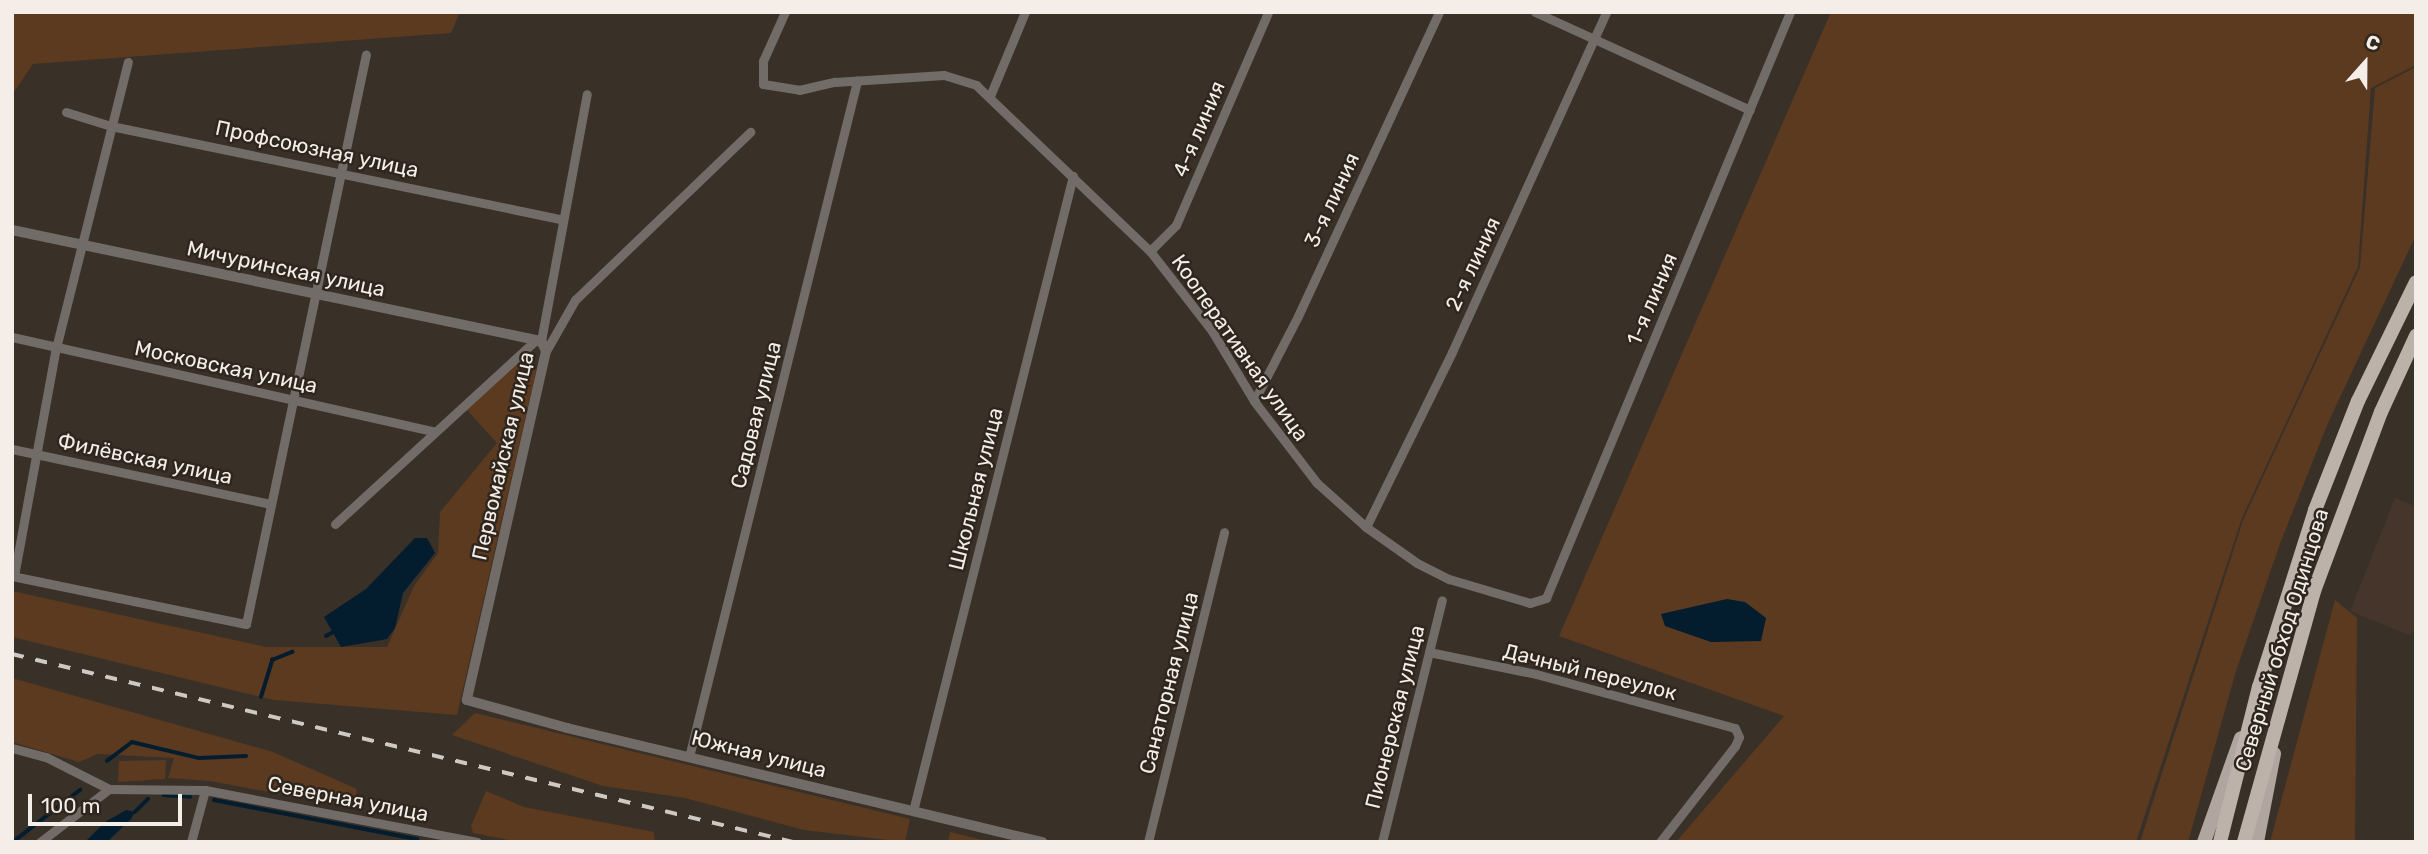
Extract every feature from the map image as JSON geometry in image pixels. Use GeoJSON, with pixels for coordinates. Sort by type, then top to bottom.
{"type":"FeatureCollection","features":[{"type":"Feature","properties":{"kind":"highway","name":"Северный обход Одинцова"},"geometry":{"type":"LineString","coordinates":[[2220,842],[2259,687],[2315,510],[2358,401],[2416,282]]}},
{"type":"Feature","properties":{"kind":"highway","name":"Северный обход Одинцова"},"geometry":{"type":"LineString","coordinates":[[2244,842],[2339,519],[2416,337]]}},
{"type":"Feature","properties":{"kind":"main road"},"geometry":{"type":"LineString","coordinates":[[2204,842],[2259,687]]}},
{"type":"Feature","properties":{"kind":"main road"},"geometry":{"type":"LineString","coordinates":[[2257,842],[2286,695]]}},
{"type":"Feature","properties":{"kind":"street","name":"Кооперативная улица"},"geometry":{"type":"LineString","coordinates":[[785,12],[763,61],[763,84],[799,90],[857,81],[944,75],[960,77],[990,96],[1150,251],[1212,331],[1254,401],[1317,484],[1366,527],[1449,579],[1531,603],[1546,598]]}},
{"type":"Feature","properties":{"kind":"street"},"geometry":{"type":"LineString","coordinates":[[990,96],[1025,12]]}},
{"type":"Feature","properties":{"kind":"street","name":"4-я линия"},"geometry":{"type":"LineString","coordinates":[[1150,251],[1176,225],[1268,12]]}},
{"type":"Feature","properties":{"kind":"street","name":"3-я линия"},"geometry":{"type":"LineString","coordinates":[[1254,401],[1298,317],[1439,12]]}},
{"type":"Feature","properties":{"kind":"street"},"geometry":{"type":"LineString","coordinates":[[1535,12],[1750,110]]}},
{"type":"Feature","properties":{"kind":"street","name":"2-я линия"},"geometry":{"type":"LineString","coordinates":[[1366,527],[1452,352],[1606,12]]}},
{"type":"Feature","properties":{"kind":"street","name":"1-я линия"},"geometry":{"type":"LineString","coordinates":[[1546,598],[1790,12]]}},
{"type":"Feature","properties":{"kind":"street"},"geometry":{"type":"LineString","coordinates":[[128,62],[56,348],[34,453],[13,576],[246,624],[313,295],[366,54]]}},
{"type":"Feature","properties":{"kind":"street","name":"Садовая улица"},"geometry":{"type":"LineString","coordinates":[[689,757],[857,81]]}},
{"type":"Feature","properties":{"kind":"street"},"geometry":{"type":"LineString","coordinates":[[335,524],[433,431],[541,344],[587,94]]}},
{"type":"Feature","properties":{"kind":"street","name":"Профсоюзная улица"},"geometry":{"type":"LineString","coordinates":[[66,112],[111,126],[342,171],[562,219]]}},
{"type":"Feature","properties":{"kind":"street","name":"Первомайская улица"},"geometry":{"type":"LineString","coordinates":[[467,700],[541,344],[575,300],[750,132]]}},
{"type":"Feature","properties":{"kind":"street","name":"Школьная улица"},"geometry":{"type":"LineString","coordinates":[[914,811],[1073,176]]}},
{"type":"Feature","properties":{"kind":"street","name":"Мичуринская улица"},"geometry":{"type":"LineString","coordinates":[[12,230],[541,344]]}},
{"type":"Feature","properties":{"kind":"street","name":"Московская улица"},"geometry":{"type":"LineString","coordinates":[[12,337],[433,431]]}},
{"type":"Feature","properties":{"kind":"street","name":"Филёвская улица"},"geometry":{"type":"LineString","coordinates":[[12,449],[270,504]]}},
{"type":"Feature","properties":{"kind":"street","name":"Санаторная улица"},"geometry":{"type":"LineString","coordinates":[[1148,842],[1224,532]]}},
{"type":"Feature","properties":{"kind":"street","name":"Пионерская улица"},"geometry":{"type":"LineString","coordinates":[[1382,842],[1442,600]]}},
{"type":"Feature","properties":{"kind":"street","name":"Дачный переулок"},"geometry":{"type":"LineString","coordinates":[[1429,652],[1536,674],[1739,732],[1734,746],[1660,842]]}},
{"type":"Feature","properties":{"kind":"street","name":"Южная улица"},"geometry":{"type":"LineString","coordinates":[[467,700],[689,757],[1043,842]]}},
{"type":"Feature","properties":{"kind":"street","name":"Северная улица"},"geometry":{"type":"LineString","coordinates":[[12,748],[47,757],[109,789],[205,790],[444,839],[477,842]]}},
{"type":"Feature","properties":{"kind":"street"},"geometry":{"type":"LineString","coordinates":[[40,842],[109,789]]}},
{"type":"Feature","properties":{"kind":"street"},"geometry":{"type":"LineString","coordinates":[[191,842],[205,790]]}},
{"type":"Feature","properties":{"kind":"shaded area"},"geometry":{"type":"Polygon","coordinates":[[[12,12],[460,12],[451,33],[33,64],[12,95],[12,12]]]}},
{"type":"Feature","properties":{"kind":"shaded area"},"geometry":{"type":"Polygon","coordinates":[[[1831,12],[2416,12],[2416,65],[2371,88],[2358,267],[2242,518],[2136,842],[1676,842],[1784,716],[1559,636],[1831,12]]]}},
{"type":"Feature","properties":{"kind":"shaded area"},"geometry":{"type":"Polygon","coordinates":[[[2416,67],[2416,235],[2328,423],[2281,541],[2236,671],[2188,842],[2140,842],[2243,520],[2360,267],[2375,88],[2416,67]]]}},
{"type":"Feature","properties":{"kind":"shaded area"},"geometry":{"type":"Polygon","coordinates":[[[531,351],[536,371],[457,715],[274,700],[12,637],[12,591],[266,647],[387,647],[414,586],[438,553],[440,512],[497,443],[466,409],[531,351]]]}},
{"type":"Feature","properties":{"kind":"shaded area"},"geometry":{"type":"Polygon","coordinates":[[[2395,498],[2416,506],[2416,625],[2411,636],[2350,611],[2395,498]]]}},
{"type":"Feature","properties":{"kind":"shaded area"},"geometry":{"type":"Polygon","coordinates":[[[2335,600],[2357,618],[2355,842],[2270,842],[2335,600]]]}},
{"type":"Feature","properties":{"kind":"shaded area"},"geometry":{"type":"Polygon","coordinates":[[[12,678],[273,752],[357,789],[354,808],[210,781],[168,778],[174,758],[98,754],[79,762],[12,742],[12,678]]]}},
{"type":"Feature","properties":{"kind":"shaded area"},"geometry":{"type":"Polygon","coordinates":[[[475,713],[910,819],[905,842],[804,830],[685,798],[603,786],[452,735],[475,713]]]}},
{"type":"Feature","properties":{"kind":"shaded area"},"geometry":{"type":"Polygon","coordinates":[[[166,760],[165,779],[118,782],[119,761],[166,760]]]}},
{"type":"Feature","properties":{"kind":"shaded area"},"geometry":{"type":"Polygon","coordinates":[[[486,791],[524,807],[654,832],[655,842],[519,842],[473,833],[471,826],[486,791]]]}},
{"type":"Feature","properties":{"kind":"shaded area"},"geometry":{"type":"Polygon","coordinates":[[[950,832],[991,842],[948,842],[950,832]]]}},
{"type":"Feature","properties":{"kind":"water"},"geometry":{"type":"Polygon","coordinates":[[[415,538],[427,538],[435,553],[403,593],[395,628],[387,639],[341,647],[324,617],[366,589],[415,538]]]}},
{"type":"Feature","properties":{"kind":"water"},"geometry":{"type":"Polygon","coordinates":[[[1727,599],[1745,602],[1766,618],[1761,641],[1711,642],[1665,626],[1661,614],[1727,599]]]}},
{"type":"Feature","properties":{"kind":"water"},"geometry":{"type":"Polygon","coordinates":[[[126,810],[135,812],[107,842],[85,842],[105,822],[126,810]]]}},
{"type":"Feature","properties":{"kind":"waterway"},"geometry":{"type":"LineString","coordinates":[[326,636],[332,633]]}},
{"type":"Feature","properties":{"kind":"waterway"},"geometry":{"type":"LineString","coordinates":[[261,697],[272,660],[292,652]]}},
{"type":"Feature","properties":{"kind":"waterway"},"geometry":{"type":"LineString","coordinates":[[107,761],[132,742],[199,758],[246,756]]}},
{"type":"Feature","properties":{"kind":"waterway"},"geometry":{"type":"LineString","coordinates":[[13,842],[80,790]]}},
{"type":"Feature","properties":{"kind":"waterway"},"geometry":{"type":"LineString","coordinates":[[164,795],[190,797]]}},
{"type":"Feature","properties":{"kind":"waterway"},"geometry":{"type":"LineString","coordinates":[[135,812],[148,799]]}},
{"type":"Feature","properties":{"kind":"waterway"},"geometry":{"type":"LineString","coordinates":[[214,800],[417,839]]}},
{"type":"Feature","properties":{"kind":"railway"},"geometry":{"type":"LineString","coordinates":[[12,654],[793,842]]}}]}
